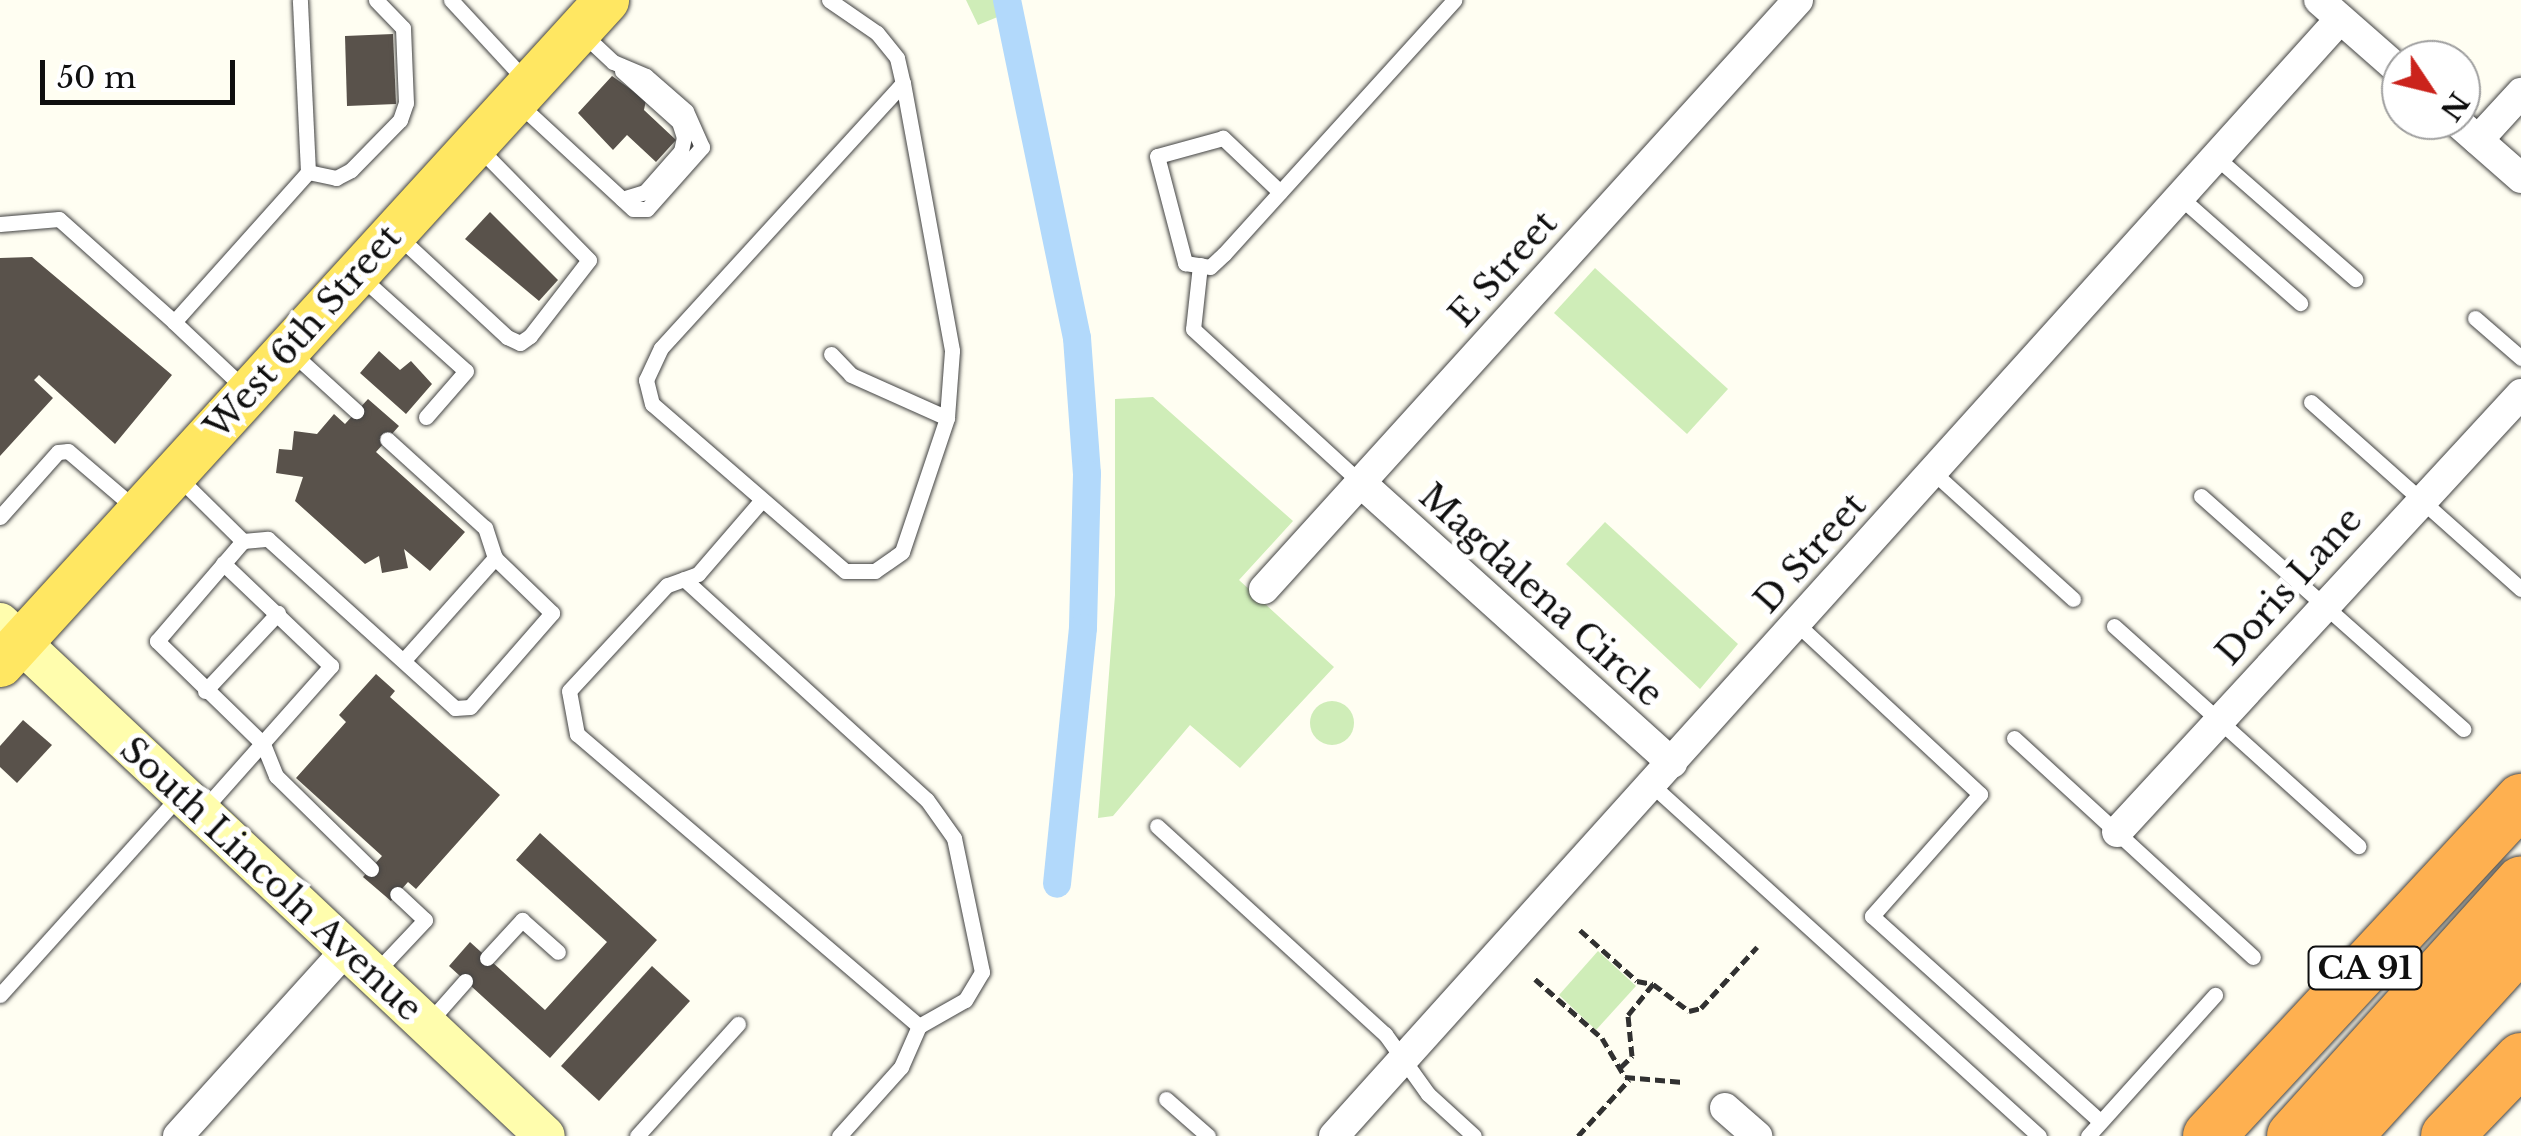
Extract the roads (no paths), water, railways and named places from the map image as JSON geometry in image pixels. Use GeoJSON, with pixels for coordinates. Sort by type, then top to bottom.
{"type":"FeatureCollection","features":[{"type":"Feature","properties":{"kind":"highway","name":"CA 91"},"geometry":{"type":"LineString","coordinates":[[2209,1136],[2521,800]]}},
{"type":"Feature","properties":{"kind":"highway"},"geometry":{"type":"LineString","coordinates":[[2292,1136],[2521,883]]}},
{"type":"Feature","properties":{"kind":"highway"},"geometry":{"type":"LineString","coordinates":[[2346,1136],[2521,944]]}},
{"type":"Feature","properties":{"kind":"highway"},"geometry":{"type":"LineString","coordinates":[[2447,1136],[2521,1058]]}},
{"type":"Feature","properties":{"kind":"main road","name":"West 6th Street"},"geometry":{"type":"LineString","coordinates":[[7,643],[174,474],[593,15]]}},
{"type":"Feature","properties":{"kind":"main road","name":"South Lincoln Avenue"},"geometry":{"type":"LineString","coordinates":[[7,643],[190,804],[544,1135]]}},
{"type":"Feature","properties":{"kind":"street","name":"E Street"},"geometry":{"type":"LineString","coordinates":[[1264,589],[1798,0]]}},
{"type":"Feature","properties":{"kind":"street"},"geometry":{"type":"LineString","coordinates":[[2329,5],[2381,53]]}},
{"type":"Feature","properties":{"kind":"street","name":"D Street"},"geometry":{"type":"LineString","coordinates":[[1334,1136],[2217,158],[2329,5]]}},
{"type":"Feature","properties":{"kind":"street"},"geometry":{"type":"LineString","coordinates":[[2481,120],[2521,92]]}},
{"type":"Feature","properties":{"kind":"street"},"geometry":{"type":"LineString","coordinates":[[2477,140],[2521,178]]}},
{"type":"Feature","properties":{"kind":"street","name":"Doris Lane"},"geometry":{"type":"LineString","coordinates":[[2117,832],[2322,604],[2521,394]]}},
{"type":"Feature","properties":{"kind":"street","name":"Magdalena Circle"},"geometry":{"type":"LineString","coordinates":[[1360,482],[1662,774]]}},
{"type":"Feature","properties":{"kind":"street"},"geometry":{"type":"LineString","coordinates":[[178,1136],[358,964]]}},
{"type":"Feature","properties":{"kind":"street"},"geometry":{"type":"LineString","coordinates":[[1725,1108],[1757,1136]]}},
{"type":"Feature","properties":{"kind":"lane"},"geometry":{"type":"LineString","coordinates":[[174,322],[308,172],[300,0]]}},
{"type":"Feature","properties":{"kind":"lane"},"geometry":{"type":"LineString","coordinates":[[308,172],[336,178],[351,170],[400,120],[406,103],[403,28],[376,0]]}},
{"type":"Feature","properties":{"kind":"lane"},"geometry":{"type":"LineString","coordinates":[[451,0],[522,92],[628,204],[645,192],[682,151],[684,137],[679,122],[613,62],[593,15]]}},
{"type":"Feature","properties":{"kind":"lane"},"geometry":{"type":"LineString","coordinates":[[829,0],[889,46],[904,83],[952,352],[947,418],[902,552],[876,572],[845,571],[652,404],[646,380],[661,348],[904,83]]}},
{"type":"Feature","properties":{"kind":"lane"},"geometry":{"type":"LineString","coordinates":[[1280,192],[1223,138],[1158,156],[1185,263],[1210,267],[1280,192],[1454,0]]}},
{"type":"Feature","properties":{"kind":"lane"},"geometry":{"type":"LineString","coordinates":[[394,232],[507,338],[520,342],[530,336],[590,260],[475,144]]}},
{"type":"Feature","properties":{"kind":"lane"},"geometry":{"type":"LineString","coordinates":[[2217,158],[2354,279]]}},
{"type":"Feature","properties":{"kind":"lane"},"geometry":{"type":"LineString","coordinates":[[2181,198],[2300,303]]}},
{"type":"Feature","properties":{"kind":"lane"},"geometry":{"type":"LineString","coordinates":[[0,224],[59,220],[248,392]]}},
{"type":"Feature","properties":{"kind":"lane"},"geometry":{"type":"LineString","coordinates":[[1200,265],[1193,328],[1360,482]]}},
{"type":"Feature","properties":{"kind":"lane"},"geometry":{"type":"LineString","coordinates":[[357,273],[466,371],[426,417]]}},
{"type":"Feature","properties":{"kind":"lane"},"geometry":{"type":"LineString","coordinates":[[2475,318],[2521,358]]}},
{"type":"Feature","properties":{"kind":"lane"},"geometry":{"type":"LineString","coordinates":[[288,350],[356,411]]}},
{"type":"Feature","properties":{"kind":"lane"},"geometry":{"type":"LineString","coordinates":[[832,354],[851,375],[947,418]]}},
{"type":"Feature","properties":{"kind":"lane"},"geometry":{"type":"LineString","coordinates":[[2311,402],[2521,589]]}},
{"type":"Feature","properties":{"kind":"lane"},"geometry":{"type":"LineString","coordinates":[[370,869],[276,776],[263,744],[156,640],[243,541],[268,539],[463,710],[549,621],[550,606],[496,558],[485,528],[387,439]]}},
{"type":"Feature","properties":{"kind":"lane"},"geometry":{"type":"LineString","coordinates":[[0,517],[58,452],[68,451],[139,511]]}},
{"type":"Feature","properties":{"kind":"lane"},"geometry":{"type":"LineString","coordinates":[[1934,472],[2073,599]]}},
{"type":"Feature","properties":{"kind":"lane"},"geometry":{"type":"LineString","coordinates":[[174,474],[243,541]]}},
{"type":"Feature","properties":{"kind":"lane"},"geometry":{"type":"LineString","coordinates":[[2202,496],[2463,729]]}},
{"type":"Feature","properties":{"kind":"lane"},"geometry":{"type":"LineString","coordinates":[[760,501],[698,574],[668,586],[569,691],[576,734],[919,1026]]}},
{"type":"Feature","properties":{"kind":"lane"},"geometry":{"type":"LineString","coordinates":[[404,660],[496,558]]}},
{"type":"Feature","properties":{"kind":"lane"},"geometry":{"type":"LineString","coordinates":[[0,995],[190,804],[263,744],[331,666],[223,563]]}},
{"type":"Feature","properties":{"kind":"lane"},"geometry":{"type":"LineString","coordinates":[[684,579],[927,800],[954,838],[982,972],[965,1000],[919,1026],[902,1067],[838,1136]]}},
{"type":"Feature","properties":{"kind":"lane"},"geometry":{"type":"LineString","coordinates":[[204,690],[278,613]]}},
{"type":"Feature","properties":{"kind":"lane"},"geometry":{"type":"LineString","coordinates":[[1797,624],[1980,794],[1872,916],[2100,1121]]}},
{"type":"Feature","properties":{"kind":"lane"},"geometry":{"type":"LineString","coordinates":[[2114,626],[2358,846]]}},
{"type":"Feature","properties":{"kind":"lane"},"geometry":{"type":"LineString","coordinates":[[2014,738],[2253,957]]}},
{"type":"Feature","properties":{"kind":"lane"},"geometry":{"type":"LineString","coordinates":[[1662,774],[2039,1136]]}},
{"type":"Feature","properties":{"kind":"lane"},"geometry":{"type":"LineString","coordinates":[[1157,826],[1384,1034],[1428,1094],[1474,1136]]}},
{"type":"Feature","properties":{"kind":"lane"},"geometry":{"type":"LineString","coordinates":[[358,964],[425,920],[397,894]]}},
{"type":"Feature","properties":{"kind":"lane"},"geometry":{"type":"LineString","coordinates":[[487,958],[522,920],[558,952]]}},
{"type":"Feature","properties":{"kind":"lane"},"geometry":{"type":"LineString","coordinates":[[426,1025],[466,981]]}},
{"type":"Feature","properties":{"kind":"lane"},"geometry":{"type":"LineString","coordinates":[[2088,1136],[2215,995]]}},
{"type":"Feature","properties":{"kind":"lane"},"geometry":{"type":"LineString","coordinates":[[637,1136],[738,1024]]}},
{"type":"Feature","properties":{"kind":"lane"},"geometry":{"type":"LineString","coordinates":[[1166,1099],[1208,1136]]}},
{"type":"Feature","properties":{"kind":"waterway"},"geometry":{"type":"LineString","coordinates":[[1007,0],[1077,338],[1087,474],[1083,628],[1057,884]]}}]}
